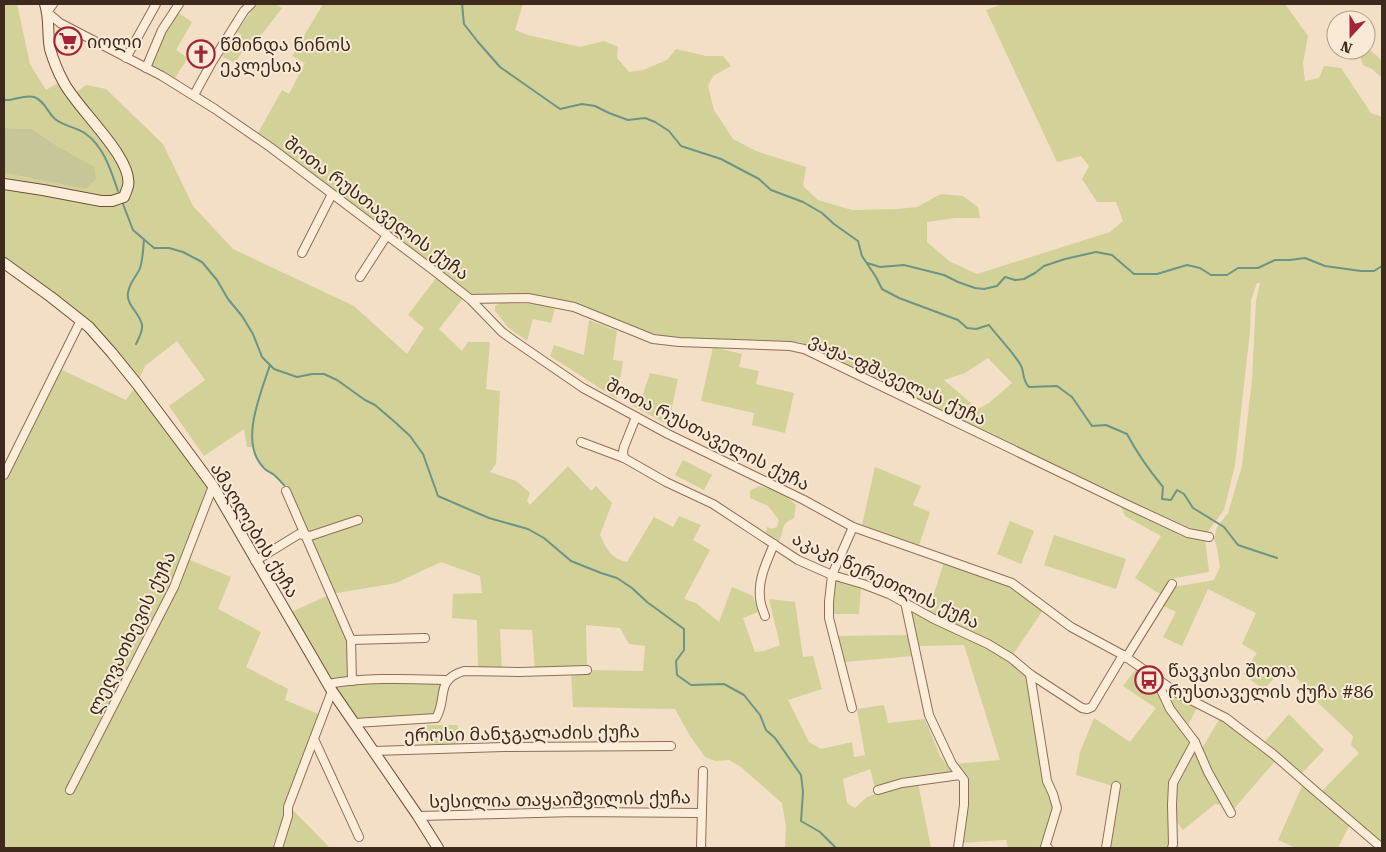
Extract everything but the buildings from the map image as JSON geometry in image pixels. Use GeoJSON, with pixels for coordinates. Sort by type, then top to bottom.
{"type":"FeatureCollection","features":[{"type":"Feature","properties":{"kind":"street"},"geometry":{"type":"LineString","coordinates":[[126,58],[156,4]]}},
{"type":"Feature","properties":{"kind":"street"},"geometry":{"type":"LineString","coordinates":[[146,68],[162,30],[178,4]]}},
{"type":"Feature","properties":{"kind":"street"},"geometry":{"type":"LineString","coordinates":[[194,95],[212,62],[244,11],[251,4]]}},
{"type":"Feature","properties":{"kind":"street"},"geometry":{"type":"LineString","coordinates":[[4,184],[101,201],[112,201],[124,197],[128,186],[128,177],[124,164],[105,136],[71,96],[62,81],[50,49],[48,6]]}},
{"type":"Feature","properties":{"kind":"street","name":"შოთა რუსთაველის ქუჩა"},"geometry":{"type":"LineString","coordinates":[[48,6],[60,23],[194,95],[270,148],[470,299],[502,332],[583,388],[728,465],[804,500],[853,527],[1012,583],[1071,627],[1124,657],[1179,694],[1226,718],[1273,754],[1382,848]]}},
{"type":"Feature","properties":{"kind":"street"},"geometry":{"type":"LineString","coordinates":[[302,253],[332,194]]}},
{"type":"Feature","properties":{"kind":"street"},"geometry":{"type":"LineString","coordinates":[[360,277],[387,236]]}},
{"type":"Feature","properties":{"kind":"street","name":"ამაღლების ქუჩა"},"geometry":{"type":"LineString","coordinates":[[4,263],[81,320],[112,353],[213,486],[330,688],[438,848]]}},
{"type":"Feature","properties":{"kind":"street","name":"ვაჟა-ფშაველას ქუჩა"},"geometry":{"type":"LineString","coordinates":[[470,299],[528,298],[565,305],[653,339],[679,342],[790,346],[804,349],[1130,506],[1188,532],[1209,537]]}},
{"type":"Feature","properties":{"kind":"street"},"geometry":{"type":"LineString","coordinates":[[4,475],[81,320]]}},
{"type":"Feature","properties":{"kind":"street"},"geometry":{"type":"LineString","coordinates":[[624,458],[622,452],[636,417]]}},
{"type":"Feature","properties":{"kind":"street","name":"აკაკი წერეთლის ქუჩა"},"geometry":{"type":"LineString","coordinates":[[581,442],[624,458],[666,482],[713,504],[798,560],[832,575],[880,591],[905,602],[934,619],[988,644],[1082,708],[1092,707],[1172,584]]}},
{"type":"Feature","properties":{"kind":"street","name":"ლეღვათხევის ქუჩა"},"geometry":{"type":"LineString","coordinates":[[70,790],[174,586],[213,486]]}},
{"type":"Feature","properties":{"kind":"street"},"geometry":{"type":"LineString","coordinates":[[286,491],[351,640],[352,681]]}},
{"type":"Feature","properties":{"kind":"street"},"geometry":{"type":"LineString","coordinates":[[255,561],[299,534],[310,536],[358,520]]}},
{"type":"Feature","properties":{"kind":"street"},"geometry":{"type":"LineString","coordinates":[[852,708],[829,618],[832,575],[853,527]]}},
{"type":"Feature","properties":{"kind":"street"},"geometry":{"type":"LineString","coordinates":[[765,616],[760,598],[760,585],[774,544]]}},
{"type":"Feature","properties":{"kind":"street"},"geometry":{"type":"LineString","coordinates":[[905,602],[929,715],[952,764],[964,780],[964,805],[958,848]]}},
{"type":"Feature","properties":{"kind":"street"},"geometry":{"type":"LineString","coordinates":[[351,640],[425,638]]}},
{"type":"Feature","properties":{"kind":"street"},"geometry":{"type":"LineString","coordinates":[[355,724],[436,718],[439,714],[443,687],[448,680],[464,671],[587,670]]}},
{"type":"Feature","properties":{"kind":"street"},"geometry":{"type":"LineString","coordinates":[[1030,674],[1047,781],[1057,808],[1045,847],[1048,848]]}},
{"type":"Feature","properties":{"kind":"street"},"geometry":{"type":"LineString","coordinates":[[1156,679],[1170,709],[1195,742],[1215,786],[1231,813]]}},
{"type":"Feature","properties":{"kind":"street"},"geometry":{"type":"LineString","coordinates":[[278,848],[288,816],[288,807],[314,739],[330,688],[352,681],[448,680]]}},
{"type":"Feature","properties":{"kind":"street"},"geometry":{"type":"LineString","coordinates":[[314,739],[358,837]]}},
{"type":"Feature","properties":{"kind":"street"},"geometry":{"type":"LineString","coordinates":[[1172,848],[1174,844],[1173,783],[1195,742]]}},
{"type":"Feature","properties":{"kind":"street","name":"ეროსი მანჯგალაძის ქუჩა"},"geometry":{"type":"LineString","coordinates":[[372,751],[504,747],[671,746]]}},
{"type":"Feature","properties":{"kind":"street"},"geometry":{"type":"LineString","coordinates":[[701,848],[703,771]]}},
{"type":"Feature","properties":{"kind":"street"},"geometry":{"type":"LineString","coordinates":[[878,790],[902,783],[960,775]]}},
{"type":"Feature","properties":{"kind":"street"},"geometry":{"type":"LineString","coordinates":[[1106,848],[1116,786]]}},
{"type":"Feature","properties":{"kind":"street","name":"სესილია თაყაიშვილის ქუჩა"},"geometry":{"type":"LineString","coordinates":[[418,816],[574,812],[702,813]]}},
{"type":"Feature","properties":{"kind":"shaded area"},"geometry":{"type":"Polygon","coordinates":[[[4,4],[17,4],[30,64],[46,90],[60,82],[116,156],[125,181],[122,195],[103,199],[4,181],[4,173],[85,189],[57,146],[32,129],[4,128],[4,4]]]}},
{"type":"Feature","properties":{"kind":"shaded area"},"geometry":{"type":"Polygon","coordinates":[[[256,4],[275,4],[282,8],[250,50],[242,52],[235,63],[222,56],[231,41],[237,44],[242,35],[237,32],[256,4]]]}},
{"type":"Feature","properties":{"kind":"shaded area"},"geometry":{"type":"Polygon","coordinates":[[[323,4],[523,4],[515,30],[528,35],[580,47],[604,41],[618,47],[617,58],[629,72],[643,70],[667,60],[676,49],[706,56],[723,56],[731,66],[713,76],[708,86],[714,110],[733,139],[756,151],[806,167],[803,186],[818,200],[852,210],[917,207],[941,194],[963,196],[978,207],[980,218],[955,218],[927,222],[927,242],[949,261],[977,274],[1110,232],[1123,221],[1116,202],[1097,202],[1082,179],[1089,166],[1081,156],[1057,162],[986,10],[1003,4],[1285,4],[1308,36],[1303,63],[1305,81],[1319,78],[1324,66],[1341,68],[1371,113],[1382,117],[1382,840],[1380,842],[1322,791],[1359,753],[1351,745],[1353,736],[1311,696],[1295,676],[1283,667],[1264,690],[1243,674],[1257,653],[1242,644],[1256,613],[1208,589],[1182,646],[1163,637],[1176,612],[1163,606],[1174,587],[1214,580],[1220,567],[1214,538],[1217,527],[1228,513],[1242,466],[1252,380],[1256,301],[1260,283],[1257,283],[1251,300],[1250,331],[1235,465],[1224,510],[1206,534],[1188,529],[1135,506],[800,342],[681,340],[645,333],[583,307],[472,294],[258,133],[282,90],[289,94],[305,63],[292,56],[323,4]],[[988,358],[965,373],[944,380],[978,409],[989,403],[1012,383],[988,358]]]}},
{"type":"Feature","properties":{"kind":"shaded area"},"geometry":{"type":"Polygon","coordinates":[[[177,12],[192,22],[176,50],[188,58],[175,78],[150,64],[155,51],[177,12]]]}},
{"type":"Feature","properties":{"kind":"shaded area"},"geometry":{"type":"Polygon","coordinates":[[[1376,55],[1381,62],[1382,78],[1372,69],[1363,65],[1361,60],[1376,60],[1376,55]]]}},
{"type":"Feature","properties":{"kind":"shaded area"},"geometry":{"type":"Polygon","coordinates":[[[86,85],[106,89],[163,144],[193,206],[233,249],[354,306],[407,354],[424,328],[408,315],[437,277],[464,297],[439,329],[462,351],[468,342],[490,342],[486,389],[500,391],[496,464],[490,472],[516,481],[530,493],[527,501],[530,505],[568,466],[591,491],[596,486],[612,503],[600,535],[610,553],[627,562],[654,517],[673,527],[679,516],[701,525],[693,540],[710,550],[684,599],[696,603],[719,622],[732,587],[753,596],[758,612],[743,618],[755,652],[780,645],[769,599],[795,602],[803,657],[813,656],[822,689],[788,700],[809,742],[821,749],[852,742],[854,757],[865,755],[857,709],[884,705],[888,723],[925,719],[940,756],[952,772],[900,780],[875,788],[870,769],[843,779],[847,803],[855,808],[867,797],[897,785],[918,783],[931,848],[785,848],[786,827],[782,803],[741,767],[729,760],[715,761],[705,757],[690,736],[675,709],[573,707],[571,670],[535,671],[532,630],[500,629],[502,672],[478,672],[477,620],[452,618],[453,594],[482,593],[480,576],[441,562],[396,583],[331,594],[284,485],[263,468],[252,447],[247,447],[244,429],[204,456],[169,406],[205,380],[177,341],[145,366],[137,384],[125,368],[123,358],[107,339],[66,302],[4,260],[4,187],[99,207],[123,205],[128,177],[71,96],[86,85]],[[586,625],[587,670],[643,671],[645,646],[629,644],[620,628],[586,625]]]}},
{"type":"Feature","properties":{"kind":"shaded area"},"geometry":{"type":"Polygon","coordinates":[[[500,303],[535,304],[555,309],[551,323],[533,319],[527,341],[509,328],[495,311],[495,306],[500,303]]]}},
{"type":"Feature","properties":{"kind":"shaded area"},"geometry":{"type":"Polygon","coordinates":[[[589,320],[617,331],[613,360],[623,361],[617,399],[550,356],[554,345],[584,355],[589,320]]]}},
{"type":"Feature","properties":{"kind":"shaded area"},"geometry":{"type":"Polygon","coordinates":[[[713,347],[742,354],[739,367],[759,371],[756,384],[794,393],[785,433],[752,425],[754,413],[701,401],[713,347]]]}},
{"type":"Feature","properties":{"kind":"shaded area"},"geometry":{"type":"Polygon","coordinates":[[[60,369],[126,400],[137,384],[213,486],[185,558],[231,577],[218,609],[261,632],[246,667],[288,689],[285,700],[321,715],[272,848],[4,848],[4,482],[60,369]]]}},
{"type":"Feature","properties":{"kind":"shaded area"},"geometry":{"type":"Polygon","coordinates":[[[650,373],[678,379],[668,425],[628,403],[628,392],[643,394],[650,373]]]}},
{"type":"Feature","properties":{"kind":"shaded area"},"geometry":{"type":"Polygon","coordinates":[[[683,460],[712,475],[704,490],[675,475],[683,460]]]}},
{"type":"Feature","properties":{"kind":"shaded area"},"geometry":{"type":"Polygon","coordinates":[[[875,467],[921,486],[913,505],[930,512],[919,545],[862,525],[875,467]]]}},
{"type":"Feature","properties":{"kind":"shaded area"},"geometry":{"type":"Polygon","coordinates":[[[759,486],[779,492],[796,505],[794,518],[784,526],[779,541],[766,532],[767,527],[772,529],[777,527],[779,520],[768,506],[750,498],[750,491],[759,486]]]}},
{"type":"Feature","properties":{"kind":"shaded area"},"geometry":{"type":"Polygon","coordinates":[[[1120,504],[1205,539],[1209,572],[1170,579],[1160,594],[1135,578],[1161,536],[1125,516],[1120,504]]]}},
{"type":"Feature","properties":{"kind":"shaded area"},"geometry":{"type":"Polygon","coordinates":[[[1010,521],[1034,531],[1021,564],[997,554],[1010,521]]]}},
{"type":"Feature","properties":{"kind":"shaded area"},"geometry":{"type":"Polygon","coordinates":[[[1054,535],[1126,559],[1116,589],[1044,565],[1054,535]]]}},
{"type":"Feature","properties":{"kind":"shaded area"},"geometry":{"type":"Polygon","coordinates":[[[944,562],[1012,585],[1043,610],[1012,656],[979,635],[928,612],[944,562]]]}},
{"type":"Feature","properties":{"kind":"shaded area"},"geometry":{"type":"Polygon","coordinates":[[[834,578],[861,587],[859,614],[833,614],[832,594],[834,578]]]}},
{"type":"Feature","properties":{"kind":"shaded area"},"geometry":{"type":"Polygon","coordinates":[[[331,594],[351,640],[353,680],[448,680],[439,714],[355,723],[287,614],[331,594]]]}},
{"type":"Feature","properties":{"kind":"shaded area"},"geometry":{"type":"Polygon","coordinates":[[[911,608],[932,622],[962,634],[1006,658],[1027,676],[1043,782],[1051,797],[1054,809],[1041,845],[1038,848],[1008,848],[1006,840],[960,843],[969,799],[967,779],[955,764],[1000,760],[964,645],[917,646],[911,608]]]}},
{"type":"Feature","properties":{"kind":"shaded area"},"geometry":{"type":"Polygon","coordinates":[[[909,635],[913,656],[844,662],[837,636],[909,635]]]}},
{"type":"Feature","properties":{"kind":"shaded area"},"geometry":{"type":"Polygon","coordinates":[[[1136,669],[1154,682],[1193,742],[1170,783],[1177,848],[1109,848],[1120,783],[1118,781],[1113,786],[1076,775],[1080,752],[1094,718],[1130,742],[1156,708],[1123,686],[1136,669]]]}},
{"type":"Feature","properties":{"kind":"shaded area"},"geometry":{"type":"Polygon","coordinates":[[[1170,692],[1197,708],[1187,727],[1172,706],[1169,696],[1170,692]]]}},
{"type":"Feature","properties":{"kind":"shaded area"},"geometry":{"type":"Polygon","coordinates":[[[1289,714],[1324,750],[1302,773],[1265,741],[1289,714]]]}},
{"type":"Feature","properties":{"kind":"shaded area"},"geometry":{"type":"Polygon","coordinates":[[[1220,718],[1276,760],[1232,811],[1201,750],[1220,718]]]}},
{"type":"Feature","properties":{"kind":"shaded area"},"geometry":{"type":"Polygon","coordinates":[[[427,725],[458,725],[458,744],[427,744],[427,725]]]}},
{"type":"Feature","properties":{"kind":"shaded area"},"geometry":{"type":"Polygon","coordinates":[[[1195,746],[1223,805],[1215,804],[1183,830],[1174,818],[1175,784],[1195,746]]]}},
{"type":"Feature","properties":{"kind":"shaded area"},"geometry":{"type":"Polygon","coordinates":[[[1303,784],[1350,824],[1338,848],[1296,848],[1278,840],[1303,784]]]}},
{"type":"Feature","properties":{"kind":"shaded area"},"geometry":{"type":"Polygon","coordinates":[[[290,807],[330,848],[275,848],[290,807]]]}},
{"type":"Feature","properties":{"kind":"green space"},"geometry":{"type":"Polygon","coordinates":[[[4,128],[32,129],[94,167],[96,179],[85,189],[4,173],[4,128]]]}},
{"type":"Feature","properties":{"kind":"waterway"},"geometry":{"type":"LineString","coordinates":[[462,4],[464,24],[500,67],[560,109],[582,104],[595,106],[628,120],[645,118],[669,131],[681,146],[721,159],[759,179],[771,190],[803,202],[822,213],[858,241],[862,256],[882,289],[899,298],[958,320],[967,328],[976,329],[989,325],[1020,363],[1029,387],[1057,386],[1072,397],[1092,426],[1106,425],[1127,434],[1163,487],[1162,499],[1171,500],[1177,490],[1184,494],[1193,508],[1224,527],[1238,545],[1277,558]]}},
{"type":"Feature","properties":{"kind":"waterway"},"geometry":{"type":"LineString","coordinates":[[4,100],[26,96],[34,97],[41,101],[55,119],[86,134],[102,152],[118,191]]}},
{"type":"Feature","properties":{"kind":"waterway"},"geometry":{"type":"LineString","coordinates":[[123,204],[133,230],[154,248],[169,248],[183,252],[202,262],[242,316],[253,334],[262,357],[274,369],[297,377],[324,374],[337,380],[375,405],[396,423],[410,436],[423,454],[438,496],[489,518],[528,529],[544,538],[571,561],[617,578],[684,629],[684,650],[676,661],[677,675],[691,685],[724,684],[744,695],[760,715],[766,730],[775,738],[801,775],[803,792],[801,821],[820,832],[836,848]]}},
{"type":"Feature","properties":{"kind":"waterway"},"geometry":{"type":"LineString","coordinates":[[136,344],[142,325],[129,301],[128,293],[140,268],[144,240]]}},
{"type":"Feature","properties":{"kind":"waterway"},"geometry":{"type":"LineString","coordinates":[[867,263],[880,267],[904,265],[944,275],[975,288],[984,289],[997,286],[1005,277],[1015,280],[1024,279],[1044,266],[1096,252],[1112,255],[1134,274],[1157,274],[1187,265],[1200,268],[1211,275],[1227,275],[1238,268],[1258,268],[1275,260],[1305,258],[1325,266],[1361,271],[1374,271],[1382,266]]}},
{"type":"Feature","properties":{"kind":"waterway"},"geometry":{"type":"LineString","coordinates":[[270,365],[254,417],[253,444],[256,457],[263,467],[284,485]]}},
{"type":"Feature","properties":{"kind":"place","name":"იოლი"},"geometry":{"type":"Point","coordinates":[68,41]}},
{"type":"Feature","properties":{"kind":"place","name":"წმინდა ნინოს ეკლესია"},"geometry":{"type":"Point","coordinates":[201,54]}},
{"type":"Feature","properties":{"kind":"place","name":"წავკისი შოთა რუსთაველის ქუჩა #86"},"geometry":{"type":"Point","coordinates":[1149,680]}}]}
